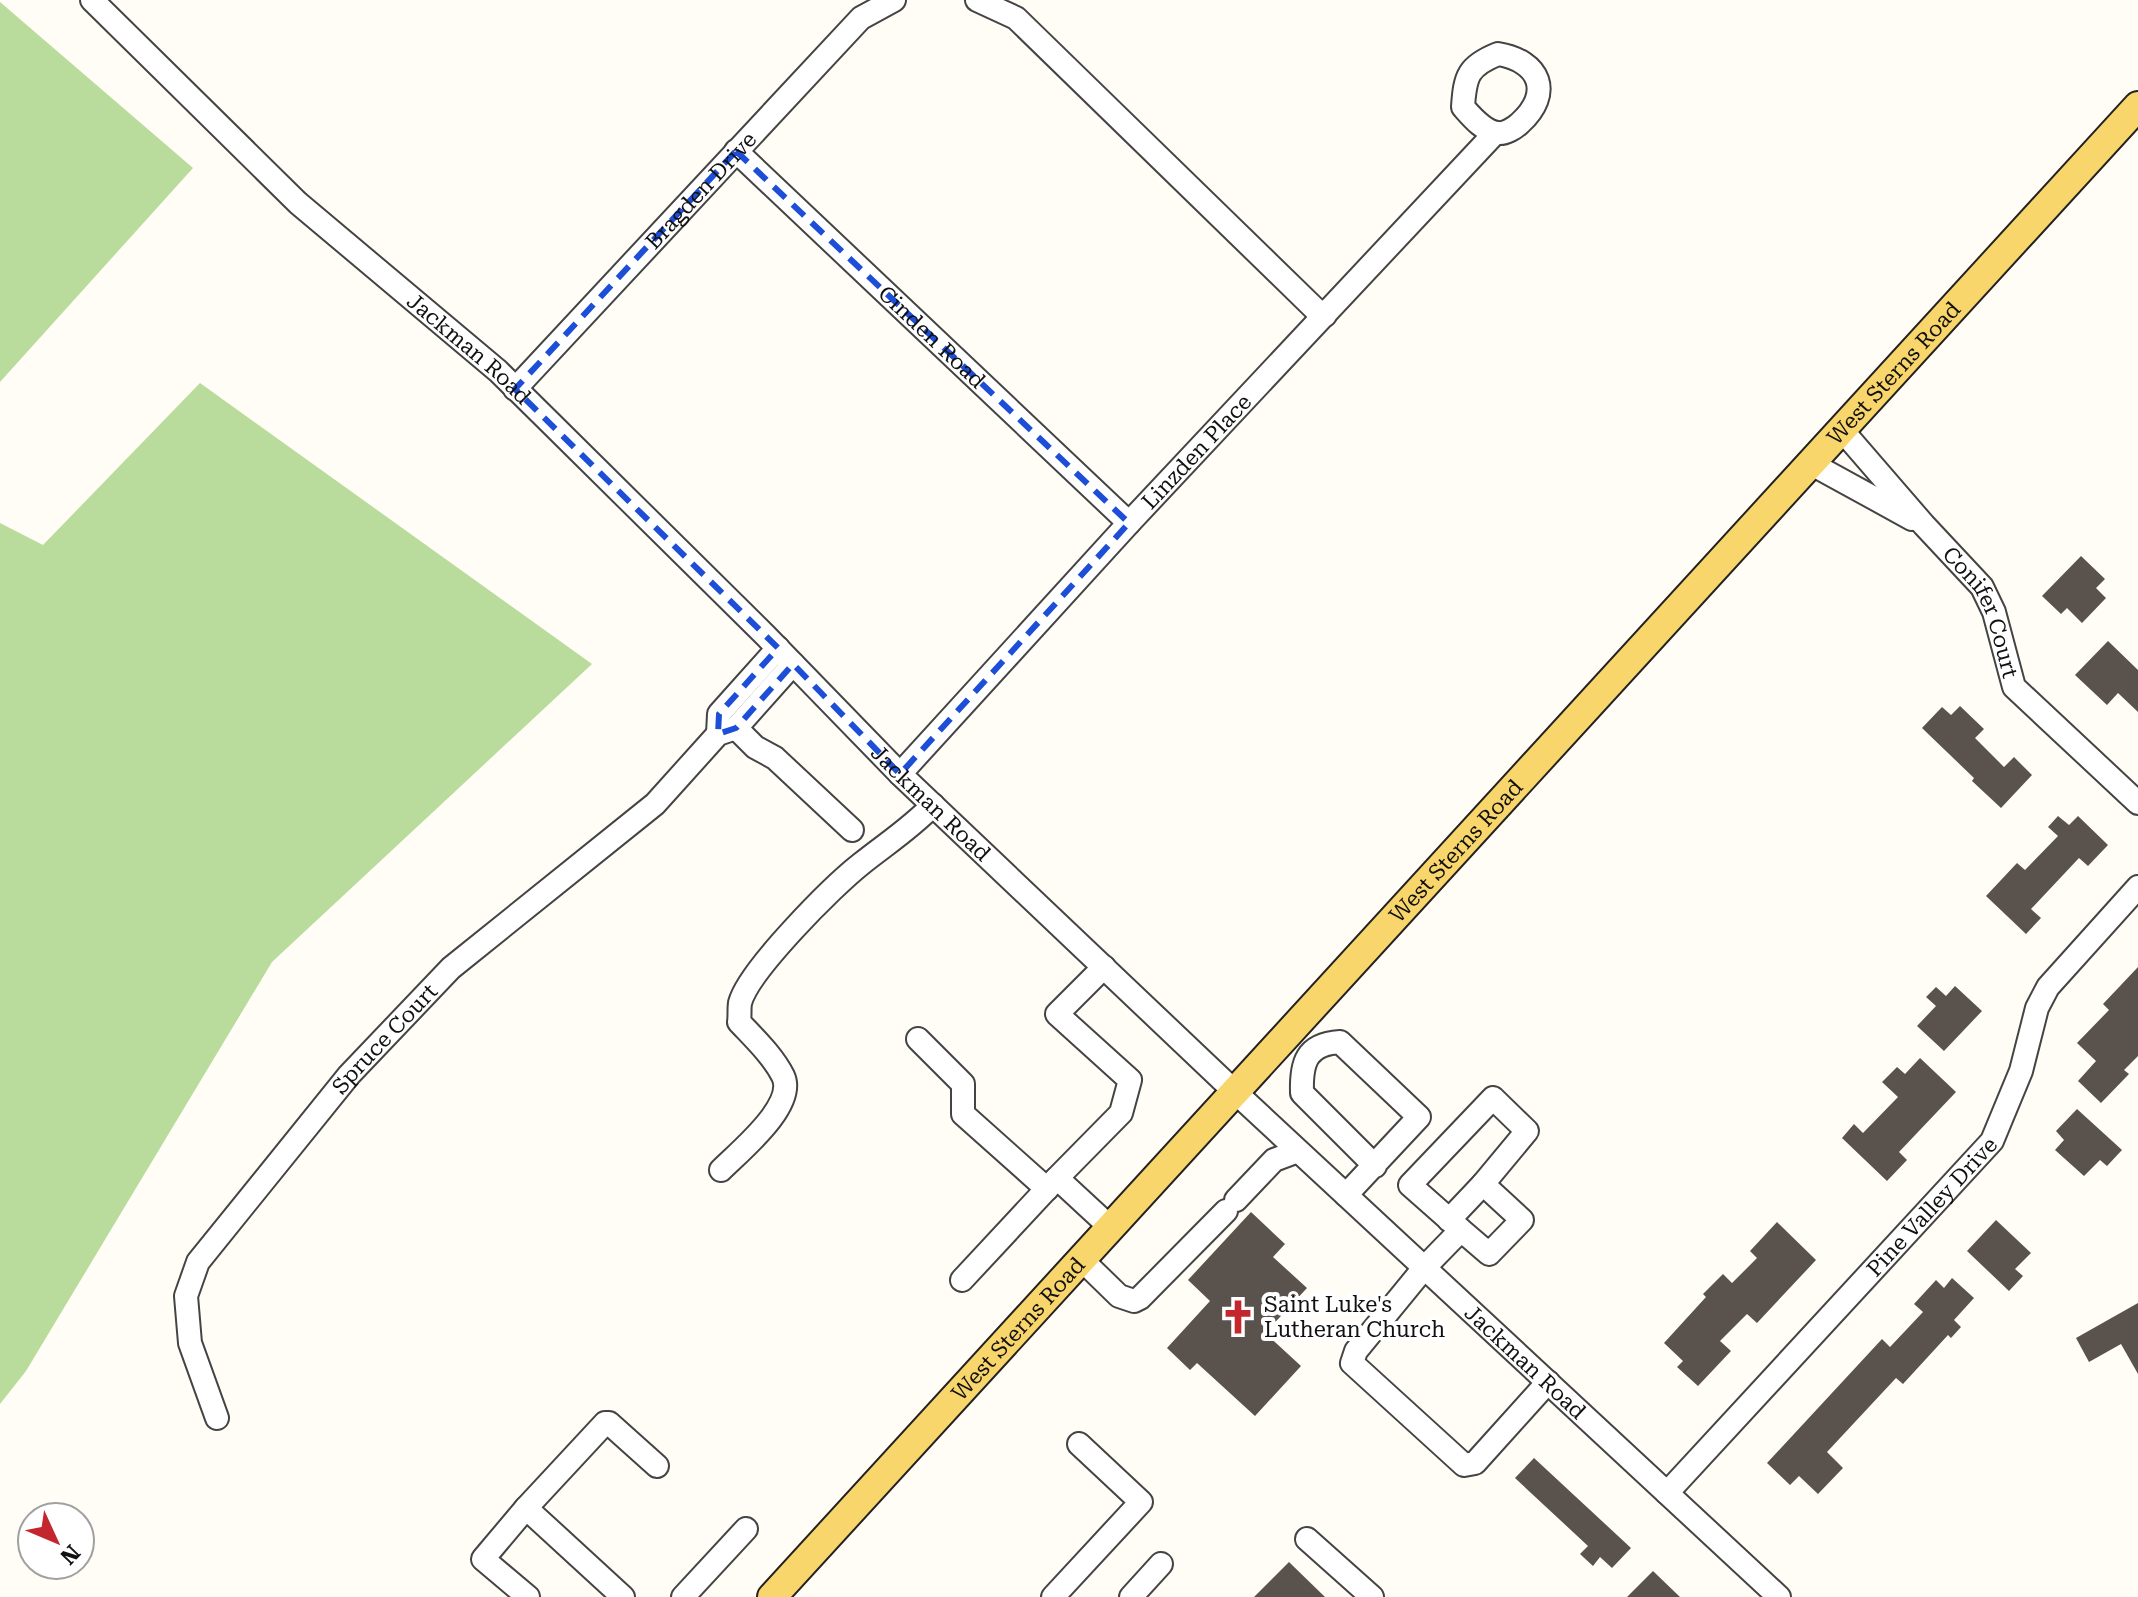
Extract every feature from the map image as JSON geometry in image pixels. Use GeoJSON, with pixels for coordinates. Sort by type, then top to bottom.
{"type":"FeatureCollection","features":[{"type":"Feature","properties":{"kind":"main road","name":"West Sterns Road"},"geometry":{"type":"LineString","coordinates":[[772,1597],[2138,106]]}},
{"type":"Feature","properties":{"kind":"street","name":"Jackman Road"},"geometry":{"type":"LineString","coordinates":[[92,0],[298,203],[515,389],[786,656],[900,774],[1298,1151],[1779,1597]]}},
{"type":"Feature","properties":{"kind":"street","name":"Bragden Drive"},"geometry":{"type":"LineString","coordinates":[[515,389],[861,18],[894,0]]}},
{"type":"Feature","properties":{"kind":"street"},"geometry":{"type":"LineString","coordinates":[[977,0],[1016,18],[1315,309],[1325,315]]}},
{"type":"Feature","properties":{"kind":"street","name":"Linzden Place"},"geometry":{"type":"LineString","coordinates":[[900,774],[1129,523],[1495,133]]}},
{"type":"Feature","properties":{"kind":"street","name":"Cinden Road"},"geometry":{"type":"LineString","coordinates":[[736,151],[1129,523]]}},
{"type":"Feature","properties":{"kind":"street","name":"Conifer Court"},"geometry":{"type":"LineString","coordinates":[[1841,429],[1982,587],[1994,612],[2014,687],[2138,803]]}},
{"type":"Feature","properties":{"kind":"street","name":"Conifer Court"},"geometry":{"type":"LineString","coordinates":[[1810,463],[1924,525]]}},
{"type":"Feature","properties":{"kind":"street","name":"Spruce Court"},"geometry":{"type":"LineString","coordinates":[[217,1418],[190,1343],[186,1296],[198,1262],[349,1075],[451,968],[655,804],[727,731],[719,714],[786,656]]}},
{"type":"Feature","properties":{"kind":"street"},"geometry":{"type":"LineString","coordinates":[[727,731],[775,758],[852,830]]}},
{"type":"Feature","properties":{"kind":"street"},"geometry":{"type":"LineString","coordinates":[[721,1170],[770,1120],[785,1096],[784,1078],[739,1022],[740,1002],[768,956],[838,884],[910,829],[933,805]]}},
{"type":"Feature","properties":{"kind":"street","name":"Pine Valley Drive"},"geometry":{"type":"LineString","coordinates":[[1667,1493],[1992,1141],[2021,1071],[2042,997],[2138,887]]}},
{"type":"Feature","properties":{"kind":"street"},"geometry":{"type":"LineString","coordinates":[[962,1280],[1121,1113],[1130,1080],[1057,1014],[1104,967]]}},
{"type":"Feature","properties":{"kind":"street"},"geometry":{"type":"LineString","coordinates":[[918,1039],[963,1084],[963,1114],[1110,1227]]}},
{"type":"Feature","properties":{"kind":"street"},"geometry":{"type":"LineString","coordinates":[[1346,1195],[1375,1166],[1419,1117],[1340,1042],[1323,1043],[1309,1054],[1301,1070],[1302,1093],[1375,1166]]}},
{"type":"Feature","properties":{"kind":"street"},"geometry":{"type":"LineString","coordinates":[[1483,1184],[1522,1220],[1489,1254],[1455,1225],[1410,1185],[1493,1098],[1527,1131],[1483,1184],[1455,1225],[1424,1268],[1356,1351],[1352,1358],[1354,1367],[1468,1466],[1475,1463],[1548,1382]]}},
{"type":"Feature","properties":{"kind":"street"},"geometry":{"type":"LineString","coordinates":[[1081,1259],[1119,1296],[1134,1301],[1274,1160],[1298,1151]]}},
{"type":"Feature","properties":{"kind":"street"},"geometry":{"type":"LineString","coordinates":[[528,1597],[483,1559],[605,1423],[609,1423],[657,1466]]}},
{"type":"Feature","properties":{"kind":"street"},"geometry":{"type":"LineString","coordinates":[[1053,1597],[1141,1502],[1079,1444]]}},
{"type":"Feature","properties":{"kind":"street"},"geometry":{"type":"LineString","coordinates":[[526,1508],[623,1597]]}},
{"type":"Feature","properties":{"kind":"street"},"geometry":{"type":"LineString","coordinates":[[683,1597],[746,1529]]}},
{"type":"Feature","properties":{"kind":"street"},"geometry":{"type":"LineString","coordinates":[[1307,1539],[1372,1597]]}},
{"type":"Feature","properties":{"kind":"street"},"geometry":{"type":"LineString","coordinates":[[1131,1597],[1161,1564]]}},
{"type":"Feature","properties":{"kind":"highlighted area"},"geometry":{"type":"Polygon","coordinates":[[[736,151],[1129,523],[900,774],[793,664],[736,728],[718,734],[719,714],[778,648],[515,389],[736,151]]]}},
{"type":"Feature","properties":{"kind":"green space"},"geometry":{"type":"Polygon","coordinates":[[[0,2],[193,168],[0,382],[0,2]]]}},
{"type":"Feature","properties":{"kind":"green space"},"geometry":{"type":"Polygon","coordinates":[[[200,383],[592,664],[272,962],[26,1371],[0,1404],[0,523],[43,545],[200,383]]]}},
{"type":"Feature","properties":{"kind":"building"},"geometry":{"type":"Polygon","coordinates":[[[2081,556],[2105,579],[2096,588],[2106,598],[2082,623],[2067,608],[2061,614],[2042,596],[2081,556]]]}},
{"type":"Feature","properties":{"kind":"building"},"geometry":{"type":"Polygon","coordinates":[[[2108,641],[2138,670],[2138,712],[2118,693],[2107,705],[2075,675],[2108,641]]]}},
{"type":"Feature","properties":{"kind":"building"},"geometry":{"type":"Polygon","coordinates":[[[1960,706],[1984,729],[1975,738],[2004,767],[2014,757],[2032,775],[2001,808],[1922,728],[1942,707],[1951,715],[1960,706]]]}},
{"type":"Feature","properties":{"kind":"building"},"geometry":{"type":"Polygon","coordinates":[[[2058,816],[2069,825],[2078,816],[2108,845],[2088,866],[2079,858],[2031,909],[2041,918],[2026,934],[1986,896],[2017,863],[2025,870],[2058,836],[2048,827],[2058,816]]]}},
{"type":"Feature","properties":{"kind":"building"},"geometry":{"type":"Polygon","coordinates":[[[2138,967],[2138,1056],[2124,1070],[2129,1074],[2101,1103],[2078,1081],[2096,1061],[2077,1043],[2109,1010],[2103,1004],[2138,967]]]}},
{"type":"Feature","properties":{"kind":"building"},"geometry":{"type":"Polygon","coordinates":[[[1955,986],[1982,1011],[1944,1051],[1917,1026],[1936,1006],[1926,997],[1936,987],[1946,996],[1955,986]]]}},
{"type":"Feature","properties":{"kind":"building"},"geometry":{"type":"Polygon","coordinates":[[[1920,1058],[1956,1092],[1899,1152],[1907,1160],[1887,1181],[1842,1138],[1854,1124],[1863,1133],[1898,1097],[1882,1082],[1897,1067],[1905,1074],[1920,1058]]]}},
{"type":"Feature","properties":{"kind":"building"},"geometry":{"type":"Polygon","coordinates":[[[2077,1109],[2122,1150],[2107,1166],[2100,1160],[2084,1176],[2055,1150],[2064,1140],[2056,1131],[2077,1109]]]}},
{"type":"Feature","properties":{"kind":"building","name":"Saint Luke's Lutheran Church"},"geometry":{"type":"Polygon","coordinates":[[[1251,1212],[1285,1244],[1273,1257],[1307,1288],[1265,1333],[1301,1366],[1255,1416],[1197,1363],[1190,1370],[1167,1348],[1210,1301],[1188,1280],[1251,1212]]]}},
{"type":"Feature","properties":{"kind":"building"},"geometry":{"type":"Polygon","coordinates":[[[1996,1220],[2031,1253],[2015,1269],[2023,1276],[2009,1291],[1967,1251],[1996,1220]]]}},
{"type":"Feature","properties":{"kind":"building"},"geometry":{"type":"Polygon","coordinates":[[[1777,1222],[1816,1260],[1757,1323],[1747,1314],[1720,1341],[1731,1351],[1698,1386],[1677,1367],[1683,1361],[1664,1343],[1723,1274],[1732,1283],[1757,1258],[1750,1251],[1777,1222]]]}},
{"type":"Feature","properties":{"kind":"building"},"geometry":{"type":"Polygon","coordinates":[[[1952,1278],[1974,1298],[1954,1320],[1961,1327],[1951,1338],[1948,1335],[1903,1384],[1896,1378],[1827,1452],[1843,1468],[1818,1494],[1799,1476],[1790,1485],[1767,1463],[1882,1339],[1890,1347],[1923,1312],[1914,1304],[1936,1280],[1944,1288],[1952,1278]]]}},
{"type":"Feature","properties":{"kind":"building"},"geometry":{"type":"Polygon","coordinates":[[[2138,1303],[2138,1374],[2121,1344],[2089,1362],[2076,1338],[2138,1303]]]}},
{"type":"Feature","properties":{"kind":"building"},"geometry":{"type":"Polygon","coordinates":[[[1534,1458],[1631,1548],[1612,1568],[1600,1557],[1593,1566],[1580,1554],[1588,1546],[1515,1478],[1534,1458]]]}},
{"type":"Feature","properties":{"kind":"building"},"geometry":{"type":"Polygon","coordinates":[[[1289,1562],[1325,1597],[1254,1597],[1289,1562]]]}},
{"type":"Feature","properties":{"kind":"building"},"geometry":{"type":"Polygon","coordinates":[[[1653,1571],[1680,1597],[1627,1597],[1653,1571]]]}},
{"type":"Feature","properties":{"kind":"place","name":"Saint Luke's Lutheran Church"},"geometry":{"type":"Point","coordinates":[1238,1317]}}]}
